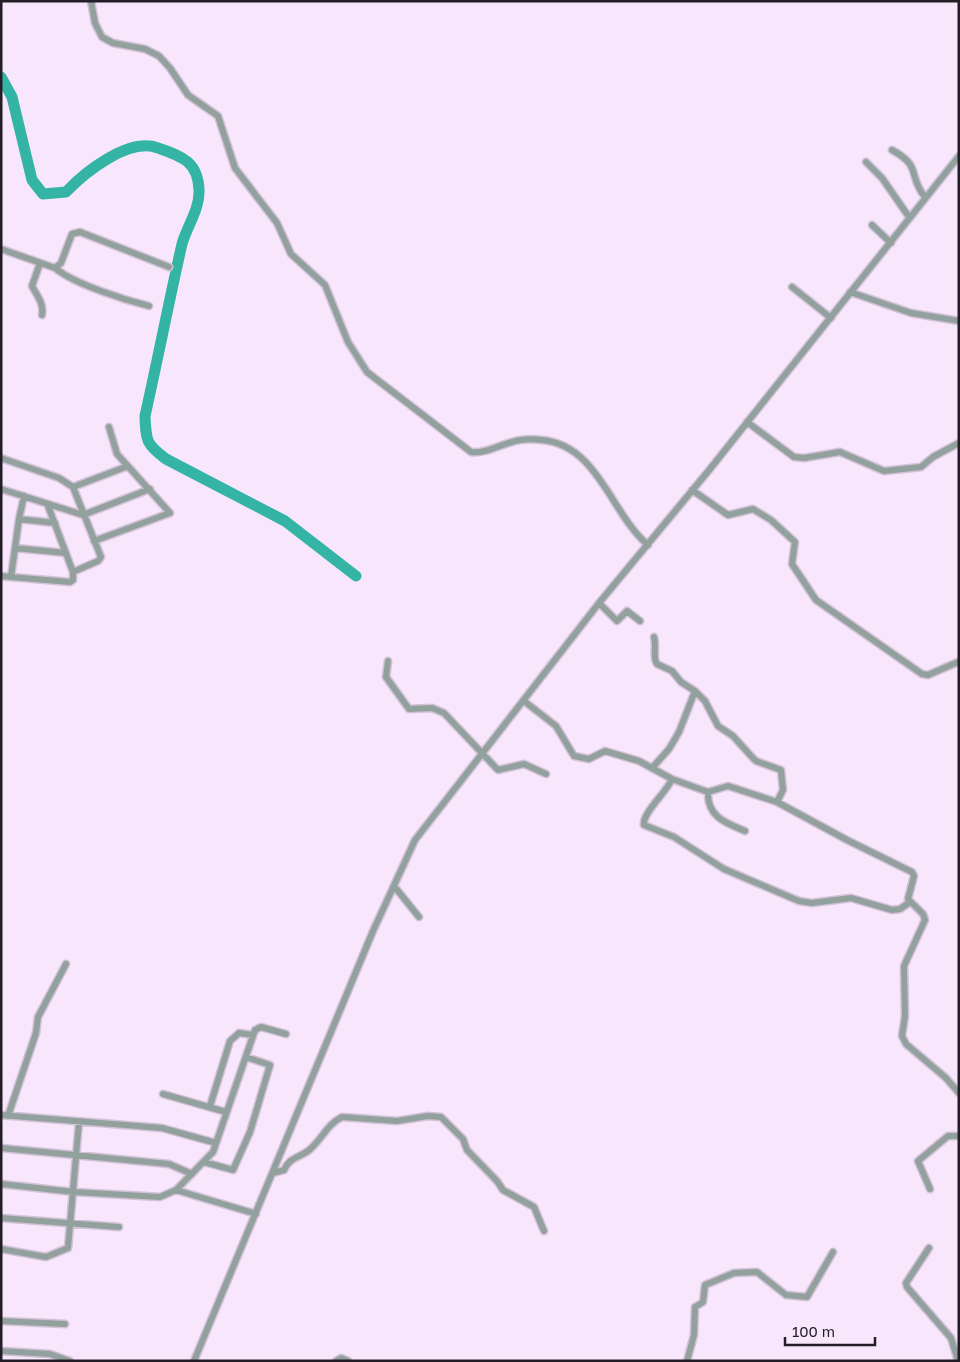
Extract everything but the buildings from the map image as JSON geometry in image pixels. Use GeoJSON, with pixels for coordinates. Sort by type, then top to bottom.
{"type":"FeatureCollection","features":[{"type":"Feature","properties":{"kind":"street"},"geometry":{"type":"LineString","coordinates":[[91,1],[95,23],[102,37],[113,42],[145,49],[159,56],[188,95],[218,116],[235,168],[277,222],[291,254],[325,285],[348,342],[367,372],[471,452],[489,450],[513,442],[534,440],[552,442],[573,451],[591,468],[630,528],[648,545]]}},
{"type":"Feature","properties":{"kind":"street"},"geometry":{"type":"LineString","coordinates":[[892,150],[910,162],[919,189],[925,197]]}},
{"type":"Feature","properties":{"kind":"street"},"geometry":{"type":"LineString","coordinates":[[194,1361],[373,931],[415,840],[600,603],[636,561],[959,156]]}},
{"type":"Feature","properties":{"kind":"street"},"geometry":{"type":"LineString","coordinates":[[866,162],[882,178],[909,217]]}},
{"type":"Feature","properties":{"kind":"street"},"geometry":{"type":"LineString","coordinates":[[872,224],[891,243]]}},
{"type":"Feature","properties":{"kind":"street"},"geometry":{"type":"LineString","coordinates":[[55,268],[61,262],[72,234],[78,232],[169,267]]}},
{"type":"Feature","properties":{"kind":"street"},"geometry":{"type":"LineString","coordinates":[[1,249],[55,268],[72,279],[130,302],[149,306]]}},
{"type":"Feature","properties":{"kind":"street"},"geometry":{"type":"LineString","coordinates":[[40,263],[32,286],[43,308],[42,315]]}},
{"type":"Feature","properties":{"kind":"street"},"geometry":{"type":"LineString","coordinates":[[792,287],[831,318]]}},
{"type":"Feature","properties":{"kind":"street"},"geometry":{"type":"LineString","coordinates":[[850,292],[911,313],[959,321]]}},
{"type":"Feature","properties":{"kind":"street"},"geometry":{"type":"LineString","coordinates":[[747,422],[794,457],[804,458],[840,452],[884,471],[921,467],[933,457],[959,443]]}},
{"type":"Feature","properties":{"kind":"street"},"geometry":{"type":"LineString","coordinates":[[94,541],[170,513],[117,454],[109,427]]}},
{"type":"Feature","properties":{"kind":"street"},"geometry":{"type":"LineString","coordinates":[[1,458],[59,478],[73,487],[100,559],[73,572]]}},
{"type":"Feature","properties":{"kind":"street"},"geometry":{"type":"LineString","coordinates":[[73,487],[128,466]]}},
{"type":"Feature","properties":{"kind":"street"},"geometry":{"type":"LineString","coordinates":[[1,489],[48,506],[83,515],[150,489]]}},
{"type":"Feature","properties":{"kind":"street"},"geometry":{"type":"LineString","coordinates":[[692,490],[728,515],[753,509],[771,520],[795,542],[792,564],[816,600],[922,674],[928,675],[959,662],[959,656]]}},
{"type":"Feature","properties":{"kind":"street"},"geometry":{"type":"LineString","coordinates":[[11,577],[24,496]]}},
{"type":"Feature","properties":{"kind":"street"},"geometry":{"type":"LineString","coordinates":[[1,576],[70,582],[73,580],[73,572],[48,506]]}},
{"type":"Feature","properties":{"kind":"street"},"geometry":{"type":"LineString","coordinates":[[19,519],[55,523]]}},
{"type":"Feature","properties":{"kind":"street"},"geometry":{"type":"LineString","coordinates":[[15,548],[66,553]]}},
{"type":"Feature","properties":{"kind":"street"},"geometry":{"type":"LineString","coordinates":[[600,603],[617,621],[628,611],[640,621]]}},
{"type":"Feature","properties":{"kind":"street"},"geometry":{"type":"LineString","coordinates":[[654,637],[657,664],[672,671],[681,682],[705,701],[718,726],[733,736],[756,761],[781,770],[783,790],[777,802]]}},
{"type":"Feature","properties":{"kind":"street"},"geometry":{"type":"LineString","coordinates":[[388,661],[386,678],[408,709],[432,708],[444,713],[498,770],[524,764],[546,774]]}},
{"type":"Feature","properties":{"kind":"street"},"geometry":{"type":"LineString","coordinates":[[653,767],[670,749],[679,732],[694,691]]}},
{"type":"Feature","properties":{"kind":"street"},"geometry":{"type":"LineString","coordinates":[[524,701],[556,726],[574,756],[589,759],[605,751],[653,767],[672,779],[708,792],[728,786],[777,802],[847,840],[912,872],[914,876],[908,897],[910,902],[923,914],[925,920],[904,966],[905,1016],[902,1036],[906,1044],[946,1078],[959,1093]]}},
{"type":"Feature","properties":{"kind":"street"},"geometry":{"type":"LineString","coordinates":[[672,779],[669,788],[645,818],[644,824],[674,837],[724,869],[798,901],[812,903],[851,898],[892,910],[900,909],[910,902]]}},
{"type":"Feature","properties":{"kind":"street"},"geometry":{"type":"LineString","coordinates":[[708,792],[709,807],[714,814],[721,820],[745,831]]}},
{"type":"Feature","properties":{"kind":"street"},"geometry":{"type":"LineString","coordinates":[[394,886],[419,918]]}},
{"type":"Feature","properties":{"kind":"street"},"geometry":{"type":"LineString","coordinates":[[66,964],[38,1017],[36,1033],[5,1115],[162,1128],[216,1143]]}},
{"type":"Feature","properties":{"kind":"street"},"geometry":{"type":"LineString","coordinates":[[1,1184],[74,1192],[160,1197],[176,1190],[204,1162],[216,1143],[246,1057],[251,1034],[261,1027],[286,1034]]}},
{"type":"Feature","properties":{"kind":"street"},"geometry":{"type":"LineString","coordinates":[[210,1106],[230,1041],[237,1033],[251,1034]]}},
{"type":"Feature","properties":{"kind":"street"},"geometry":{"type":"LineString","coordinates":[[204,1162],[233,1170],[247,1141],[270,1065],[246,1057]]}},
{"type":"Feature","properties":{"kind":"street"},"geometry":{"type":"LineString","coordinates":[[163,1094],[226,1112]]}},
{"type":"Feature","properties":{"kind":"street"},"geometry":{"type":"LineString","coordinates":[[273,1173],[284,1170],[291,1159],[309,1150],[335,1120],[342,1117],[397,1121],[436,1116],[450,1124],[464,1141],[467,1150],[497,1181],[503,1190],[534,1207],[544,1231]]}},
{"type":"Feature","properties":{"kind":"street"},"geometry":{"type":"LineString","coordinates":[[1,1249],[46,1257],[67,1249],[74,1192],[75,1156],[79,1122]]}},
{"type":"Feature","properties":{"kind":"street"},"geometry":{"type":"LineString","coordinates":[[930,1189],[918,1161],[948,1136],[959,1136]]}},
{"type":"Feature","properties":{"kind":"street"},"geometry":{"type":"LineString","coordinates":[[1,1148],[168,1164],[192,1174]]}},
{"type":"Feature","properties":{"kind":"street"},"geometry":{"type":"LineString","coordinates":[[176,1190],[256,1214]]}},
{"type":"Feature","properties":{"kind":"street"},"geometry":{"type":"LineString","coordinates":[[1,1218],[119,1227]]}},
{"type":"Feature","properties":{"kind":"street"},"geometry":{"type":"LineString","coordinates":[[929,1248],[906,1283],[907,1287],[951,1338],[958,1361]]}},
{"type":"Feature","properties":{"kind":"street"},"geometry":{"type":"LineString","coordinates":[[687,1361],[695,1334],[693,1318],[695,1307],[703,1302],[706,1285],[734,1273],[757,1272],[786,1295],[807,1297],[834,1252]]}},
{"type":"Feature","properties":{"kind":"street"},"geometry":{"type":"LineString","coordinates":[[1,1321],[65,1324]]}},
{"type":"Feature","properties":{"kind":"street"},"geometry":{"type":"LineString","coordinates":[[1,1351],[50,1354],[70,1361]]}},
{"type":"Feature","properties":{"kind":"street"},"geometry":{"type":"LineString","coordinates":[[336,1361],[341,1358],[348,1361]]}},
{"type":"Feature","properties":{"kind":"waterway"},"geometry":{"type":"LineString","coordinates":[[1,77],[12,97],[32,180],[43,194],[66,192],[84,175],[108,158],[134,147],[147,146],[158,148],[181,157],[192,166],[198,180],[199,197],[182,244],[145,416],[148,441],[166,459],[285,521],[356,576]]}}]}
